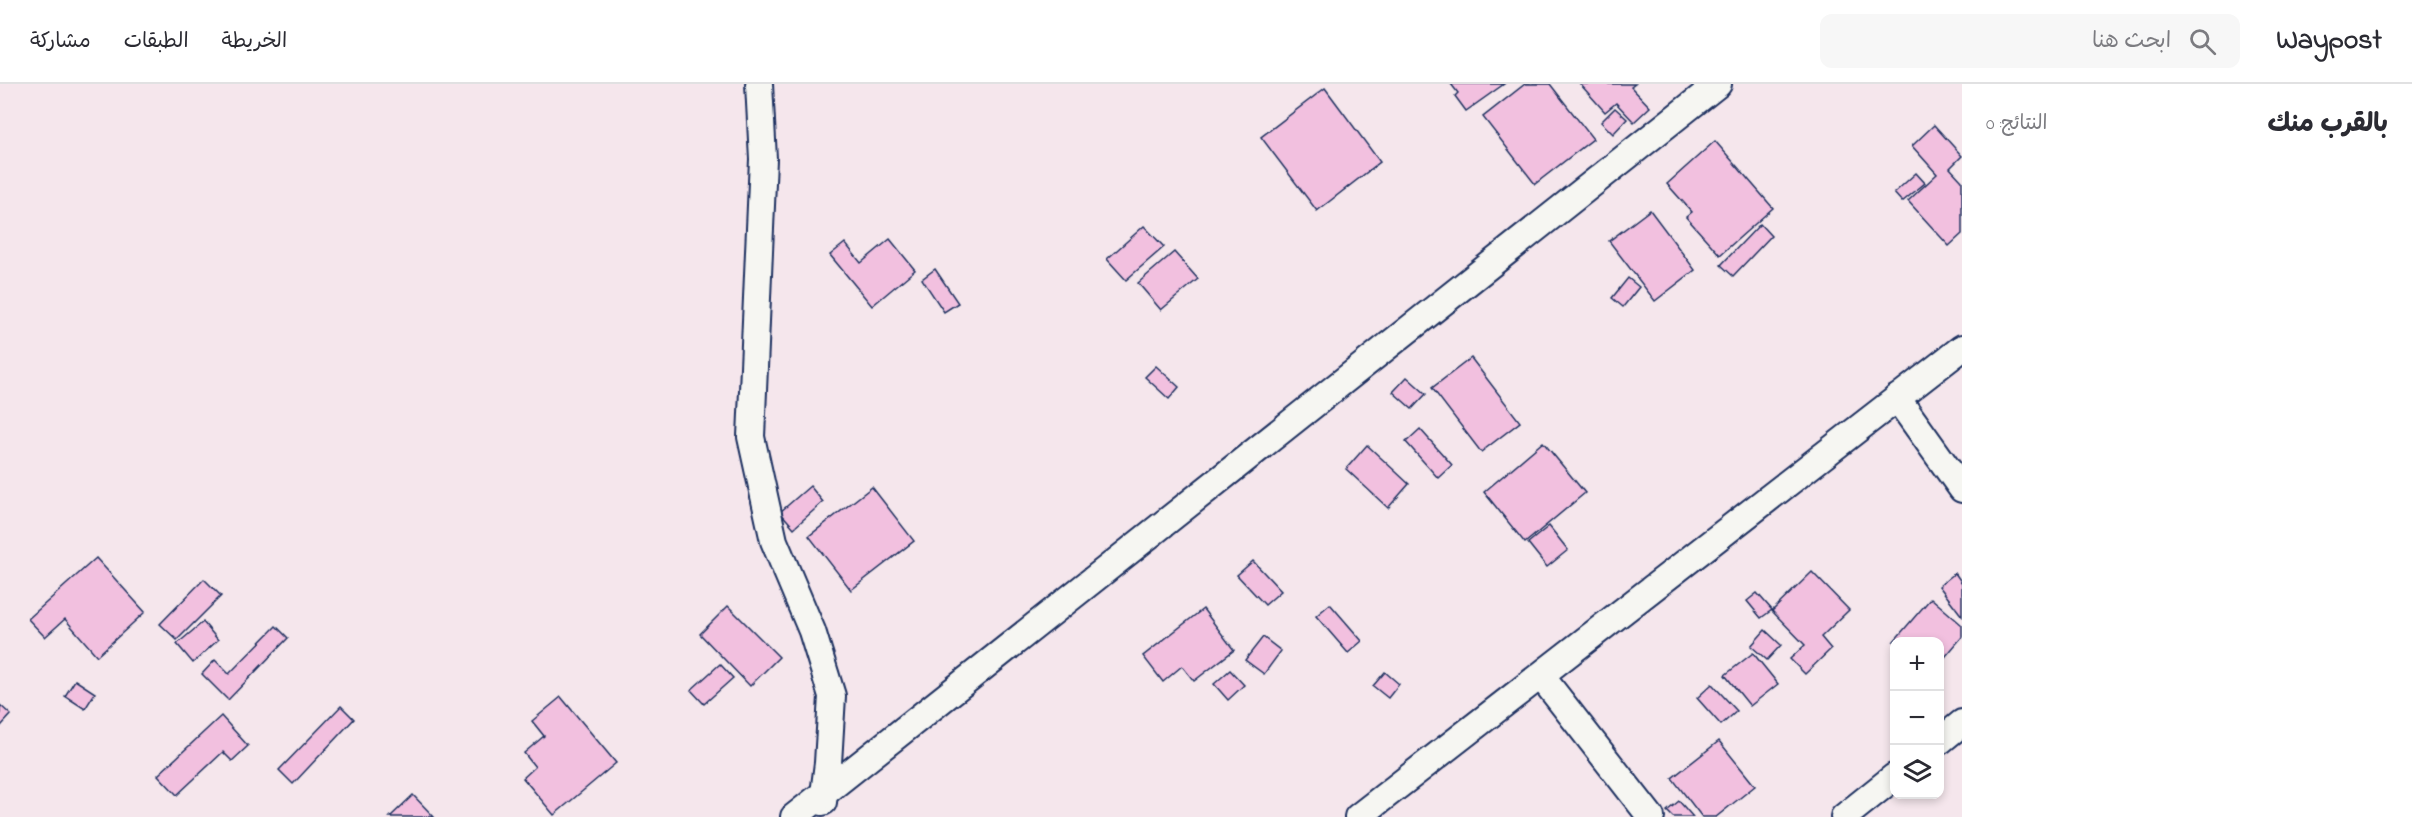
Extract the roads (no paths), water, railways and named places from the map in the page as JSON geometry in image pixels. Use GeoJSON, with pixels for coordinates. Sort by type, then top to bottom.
{"type":"FeatureCollection","features":[{"type":"Feature","properties":{"kind":"street"},"geometry":{"type":"LineString","coordinates":[[759,84],[763,159],[751,437],[774,541],[813,631],[832,696],[822,805]]}},
{"type":"Feature","properties":{"kind":"street"},"geometry":{"type":"LineString","coordinates":[[794,817],[822,805],[1718,84]]}},
{"type":"Feature","properties":{"kind":"street"},"geometry":{"type":"LineString","coordinates":[[1358,817],[1962,348]]}},
{"type":"Feature","properties":{"kind":"street"},"geometry":{"type":"LineString","coordinates":[[1897,398],[1962,489]]}},
{"type":"Feature","properties":{"kind":"street"},"geometry":{"type":"LineString","coordinates":[[1541,676],[1651,817]]}},
{"type":"Feature","properties":{"kind":"street"},"geometry":{"type":"LineString","coordinates":[[1944,738],[1962,723]]}},
{"type":"Feature","properties":{"kind":"street"},"geometry":{"type":"LineString","coordinates":[[1844,817],[1890,780]]}}]}
